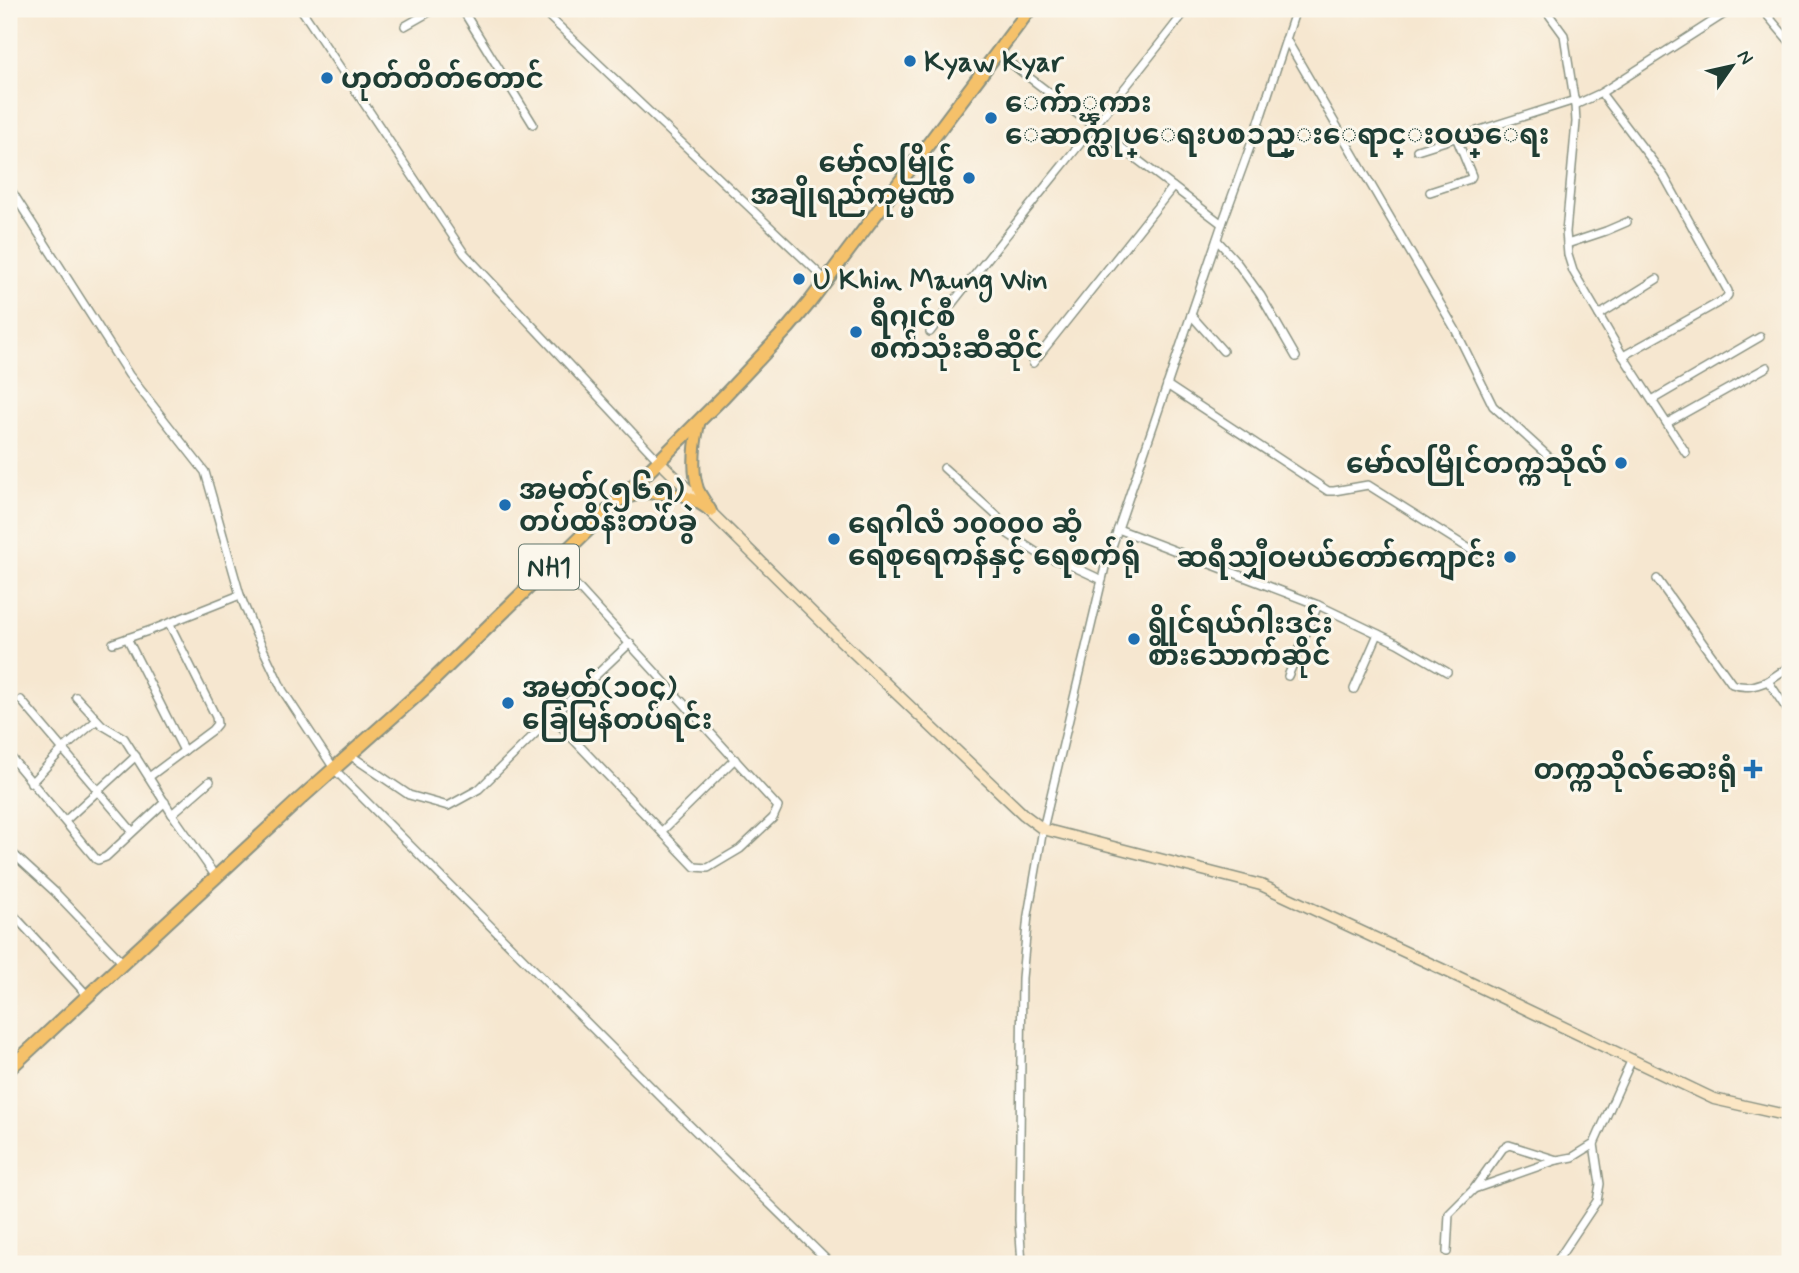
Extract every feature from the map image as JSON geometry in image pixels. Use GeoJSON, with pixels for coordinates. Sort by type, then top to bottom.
{"type":"FeatureCollection","features":[{"type":"Feature","properties":{"kind":"highway","name":"NH1"},"geometry":{"type":"LineString","coordinates":[[9,1069],[300,799],[426,687],[701,419],[788,328],[1030,9]]}},
{"type":"Feature","properties":{"kind":"main road"},"geometry":{"type":"LineString","coordinates":[[701,419],[694,450],[696,482],[711,511]]}},
{"type":"Feature","properties":{"kind":"main road"},"geometry":{"type":"LineString","coordinates":[[659,461],[856,655],[1042,829],[1261,886],[1714,1099],[1790,1116]]}},
{"type":"Feature","properties":{"kind":"main road"},"geometry":{"type":"LineString","coordinates":[[617,501],[643,493],[682,495],[711,511]]}},
{"type":"Feature","properties":{"kind":"street"},"geometry":{"type":"LineString","coordinates":[[301,9],[464,253],[659,461]]}},
{"type":"Feature","properties":{"kind":"street"},"geometry":{"type":"LineString","coordinates":[[405,26],[435,9]]}},
{"type":"Feature","properties":{"kind":"street"},"geometry":{"type":"LineString","coordinates":[[462,9],[533,124]]}},
{"type":"Feature","properties":{"kind":"street"},"geometry":{"type":"LineString","coordinates":[[541,9],[826,280]]}},
{"type":"Feature","properties":{"kind":"street"},"geometry":{"type":"LineString","coordinates":[[930,332],[1187,9]]}},
{"type":"Feature","properties":{"kind":"street"},"geometry":{"type":"LineString","coordinates":[[1022,1264],[1019,1220],[1023,978],[1028,915],[1042,829],[1102,580],[1296,9]]}},
{"type":"Feature","properties":{"kind":"street"},"geometry":{"type":"LineString","coordinates":[[1545,9],[1564,35],[1575,103],[1576,122],[1566,232],[1573,271],[1623,356],[1686,453]]}},
{"type":"Feature","properties":{"kind":"street"},"geometry":{"type":"LineString","coordinates":[[1417,150],[1601,93],[1732,9]]}},
{"type":"Feature","properties":{"kind":"street"},"geometry":{"type":"LineString","coordinates":[[1762,9],[1789,38]]}},
{"type":"Feature","properties":{"kind":"street"},"geometry":{"type":"LineString","coordinates":[[1286,39],[1455,330],[1493,406],[1549,457]]}},
{"type":"Feature","properties":{"kind":"street"},"geometry":{"type":"LineString","coordinates":[[996,52],[1222,224]]}},
{"type":"Feature","properties":{"kind":"street"},"geometry":{"type":"LineString","coordinates":[[1601,93],[1664,176],[1728,291],[1725,299],[1623,356]]}},
{"type":"Feature","properties":{"kind":"street"},"geometry":{"type":"LineString","coordinates":[[1430,192],[1472,176],[1456,138]]}},
{"type":"Feature","properties":{"kind":"street"},"geometry":{"type":"LineString","coordinates":[[9,187],[129,375],[205,472],[240,595],[283,691],[335,770],[679,1116],[831,1264]]}},
{"type":"Feature","properties":{"kind":"street"},"geometry":{"type":"LineString","coordinates":[[1033,363],[1173,187]]}},
{"type":"Feature","properties":{"kind":"street"},"geometry":{"type":"LineString","coordinates":[[1567,244],[1627,222]]}},
{"type":"Feature","properties":{"kind":"street"},"geometry":{"type":"LineString","coordinates":[[1217,240],[1261,296],[1296,357]]}},
{"type":"Feature","properties":{"kind":"street"},"geometry":{"type":"LineString","coordinates":[[1598,315],[1657,279]]}},
{"type":"Feature","properties":{"kind":"street"},"geometry":{"type":"LineString","coordinates":[[1191,315],[1223,351]]}},
{"type":"Feature","properties":{"kind":"street"},"geometry":{"type":"LineString","coordinates":[[1652,400],[1760,337]]}},
{"type":"Feature","properties":{"kind":"street"},"geometry":{"type":"LineString","coordinates":[[1667,423],[1767,367]]}},
{"type":"Feature","properties":{"kind":"street"},"geometry":{"type":"LineString","coordinates":[[1167,385],[1328,491],[1368,485],[1476,553]]}},
{"type":"Feature","properties":{"kind":"street"},"geometry":{"type":"LineString","coordinates":[[944,468],[997,516],[1008,534],[1039,554],[1102,580]]}},
{"type":"Feature","properties":{"kind":"street"},"geometry":{"type":"LineString","coordinates":[[1118,529],[1318,606],[1378,634],[1447,672]]}},
{"type":"Feature","properties":{"kind":"street"},"geometry":{"type":"LineString","coordinates":[[551,717],[695,867],[708,868],[740,849],[774,818],[778,807],[555,562]]}},
{"type":"Feature","properties":{"kind":"street"},"geometry":{"type":"LineString","coordinates":[[1657,579],[1732,684],[1752,687],[1768,681],[1790,666]]}},
{"type":"Feature","properties":{"kind":"street"},"geometry":{"type":"LineString","coordinates":[[113,643],[240,595]]}},
{"type":"Feature","properties":{"kind":"street"},"geometry":{"type":"LineString","coordinates":[[1288,676],[1318,606]]}},
{"type":"Feature","properties":{"kind":"street"},"geometry":{"type":"LineString","coordinates":[[149,777],[216,727],[217,721],[169,623]]}},
{"type":"Feature","properties":{"kind":"street"},"geometry":{"type":"LineString","coordinates":[[1354,689],[1378,634]]}},
{"type":"Feature","properties":{"kind":"street"},"geometry":{"type":"LineString","coordinates":[[127,638],[184,751]]}},
{"type":"Feature","properties":{"kind":"street"},"geometry":{"type":"LineString","coordinates":[[350,755],[409,794],[449,806],[479,789],[630,643]]}},
{"type":"Feature","properties":{"kind":"street"},"geometry":{"type":"LineString","coordinates":[[1768,681],[1790,714]]}},
{"type":"Feature","properties":{"kind":"street"},"geometry":{"type":"LineString","coordinates":[[76,697],[102,725],[121,735],[216,877]]}},
{"type":"Feature","properties":{"kind":"street"},"geometry":{"type":"LineString","coordinates":[[21,700],[132,831]]}},
{"type":"Feature","properties":{"kind":"street"},"geometry":{"type":"LineString","coordinates":[[31,783],[62,750],[97,720]]}},
{"type":"Feature","properties":{"kind":"street"},"geometry":{"type":"LineString","coordinates":[[9,755],[99,860],[106,857],[165,802]]}},
{"type":"Feature","properties":{"kind":"street"},"geometry":{"type":"LineString","coordinates":[[65,821],[136,756]]}},
{"type":"Feature","properties":{"kind":"street"},"geometry":{"type":"LineString","coordinates":[[662,831],[735,759]]}},
{"type":"Feature","properties":{"kind":"street"},"geometry":{"type":"LineString","coordinates":[[172,814],[210,781]]}},
{"type":"Feature","properties":{"kind":"street"},"geometry":{"type":"LineString","coordinates":[[9,850],[55,892],[123,963]]}},
{"type":"Feature","properties":{"kind":"street"},"geometry":{"type":"LineString","coordinates":[[9,910],[88,996]]}},
{"type":"Feature","properties":{"kind":"street"},"geometry":{"type":"LineString","coordinates":[[1555,1264],[1597,1200],[1600,1184],[1594,1144],[1632,1059]]}},
{"type":"Feature","properties":{"kind":"street"},"geometry":{"type":"LineString","coordinates":[[1473,1190],[1557,1160],[1573,1157],[1594,1144]]}},
{"type":"Feature","properties":{"kind":"street"},"geometry":{"type":"LineString","coordinates":[[1447,1252],[1448,1217],[1473,1190],[1503,1148],[1509,1145],[1557,1160]]}},
{"type":"Feature","properties":{"kind":"place","name":"Kyaw Kyar"},"geometry":{"type":"Point","coordinates":[910,61]}},
{"type":"Feature","properties":{"kind":"place","name":"ဟုတ်တိတ်တောင်"},"geometry":{"type":"Point","coordinates":[327,78]}},
{"type":"Feature","properties":{"kind":"place","name":"ေက်ာ္ၾကား ေဆာက္လုပ္ေရးပစၥည္းေရာင္းဝယ္ေရး"},"geometry":{"type":"Point","coordinates":[991,118]}},
{"type":"Feature","properties":{"kind":"place","name":"မော်လမြိုင် အချိုရည်ကုမ္မဏီ"},"geometry":{"type":"Point","coordinates":[969,178]}},
{"type":"Feature","properties":{"kind":"place","name":"U Khin Maung Win"},"geometry":{"type":"Point","coordinates":[799,279]}},
{"type":"Feature","properties":{"kind":"place","name":"ရီဂျင်စီ စက်သုံးဆီဆိုင်"},"geometry":{"type":"Point","coordinates":[856,332]}},
{"type":"Feature","properties":{"kind":"place","name":"မော်လမြိုင်တက္ကသိုလ်"},"geometry":{"type":"Point","coordinates":[1621,463]}},
{"type":"Feature","properties":{"kind":"place","name":"အမှတ်(၅၆၅) တပ်ထိန်းတပ်ခွဲ"},"geometry":{"type":"Point","coordinates":[505,505]}},
{"type":"Feature","properties":{"kind":"place","name":"ရေဂါလံ ၁၀၀၀၀ ဆံ့ ရေစုရေကန်နှင့် ရေစက်ရုံ"},"geometry":{"type":"Point","coordinates":[834,539]}},
{"type":"Feature","properties":{"kind":"place","name":"ဆရီသျှီဝမယ်တော်ကျောင်း"},"geometry":{"type":"Point","coordinates":[1510,557]}},
{"type":"Feature","properties":{"kind":"place","name":"ရွိုင်ရယ်ဂါးဒင်း စားသောက်ဆိုင်"},"geometry":{"type":"Point","coordinates":[1134,639]}},
{"type":"Feature","properties":{"kind":"place","name":"အမှတ်(၁၀၄) ခြေမြန်တပ်ရင်း"},"geometry":{"type":"Point","coordinates":[508,703]}},
{"type":"Feature","properties":{"kind":"place","name":"တက္ကသိုလ်ဆေးရုံ"},"geometry":{"type":"Point","coordinates":[1753,769]}}]}
